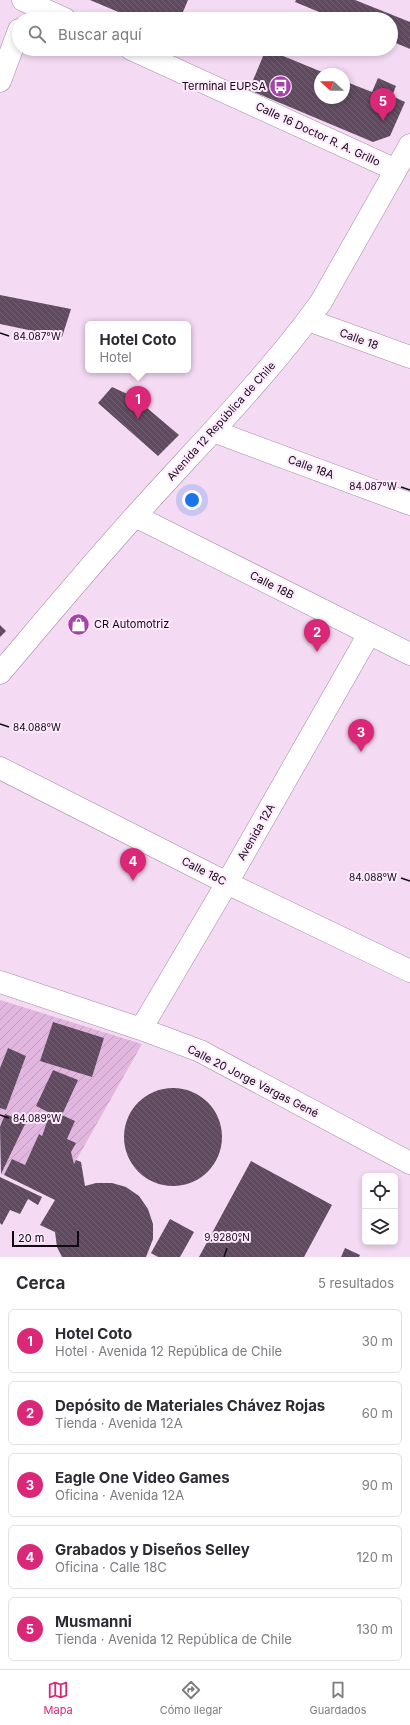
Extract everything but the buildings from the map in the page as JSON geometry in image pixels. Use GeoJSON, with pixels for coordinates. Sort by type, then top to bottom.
{"type":"FeatureCollection","features":[{"type":"Feature","properties":{"kind":"street"},"geometry":{"type":"LineString","coordinates":[[26,5],[46,12]]}},
{"type":"Feature","properties":{"kind":"street"},"geometry":{"type":"LineString","coordinates":[[0,81],[12,49]]}},
{"type":"Feature","properties":{"kind":"street","name":"Calle 16 Doctor R. A. Grillo"},"geometry":{"type":"LineString","coordinates":[[146,56],[396,170]]}},
{"type":"Feature","properties":{"kind":"street","name":"Avenida 12 República de Chile"},"geometry":{"type":"LineString","coordinates":[[0,673],[135,516],[278,358],[308,320],[321,302],[410,145]]}},
{"type":"Feature","properties":{"kind":"street","name":"Calle 18"},"geometry":{"type":"LineString","coordinates":[[308,320],[410,357]]}},
{"type":"Feature","properties":{"kind":"street","name":"Calle 18A"},"geometry":{"type":"LineString","coordinates":[[213,431],[410,504]]}},
{"type":"Feature","properties":{"kind":"street","name":"Calle 18B"},"geometry":{"type":"LineString","coordinates":[[135,516],[410,654]]}},
{"type":"Feature","properties":{"kind":"street","name":"Avenida 12A"},"geometry":{"type":"LineString","coordinates":[[141,1029],[227,883],[369,634]]}},
{"type":"Feature","properties":{"kind":"street","name":"Calle 18C"},"geometry":{"type":"LineString","coordinates":[[0,768],[227,883],[410,971]]}},
{"type":"Feature","properties":{"kind":"street","name":"Calle 20 Jorge Vargas Gené"},"geometry":{"type":"LineString","coordinates":[[0,982],[141,1029],[200,1051],[410,1163]]}},
{"type":"Feature","properties":{"kind":"shaded area"},"geometry":{"type":"Polygon","coordinates":[[[0,1000],[142,1044],[74,1164],[67,1139],[75,1121],[62,1115],[77,1080],[53,1070],[37,1106],[50,1113],[42,1136],[39,1135],[25,1165],[12,1159],[4,1175],[1,1174],[5,1115],[0,1127],[0,1108],[6,1110],[26,1056],[8,1049],[0,1068],[0,1000]]]}},
{"type":"Feature","properties":{"kind":"place","name":"Terminal EUPSA"},"geometry":{"type":"Point","coordinates":[281,86]}},
{"type":"Feature","properties":{"kind":"place","name":"Musmanni"},"geometry":{"type":"Point","coordinates":[383,121]}},
{"type":"Feature","properties":{"kind":"place","name":"Hotel Coto"},"geometry":{"type":"Point","coordinates":[138,419]}},
{"type":"Feature","properties":{"kind":"place","name":"CR Automotriz"},"geometry":{"type":"Point","coordinates":[78,624]}},
{"type":"Feature","properties":{"kind":"place","name":"Depósito de Materiales Chávez Rojas"},"geometry":{"type":"Point","coordinates":[317,652]}},
{"type":"Feature","properties":{"kind":"place","name":"Eagle One Video Games"},"geometry":{"type":"Point","coordinates":[361,752]}},
{"type":"Feature","properties":{"kind":"place","name":"Grabados y Diseños Selley"},"geometry":{"type":"Point","coordinates":[133,881]}}]}
